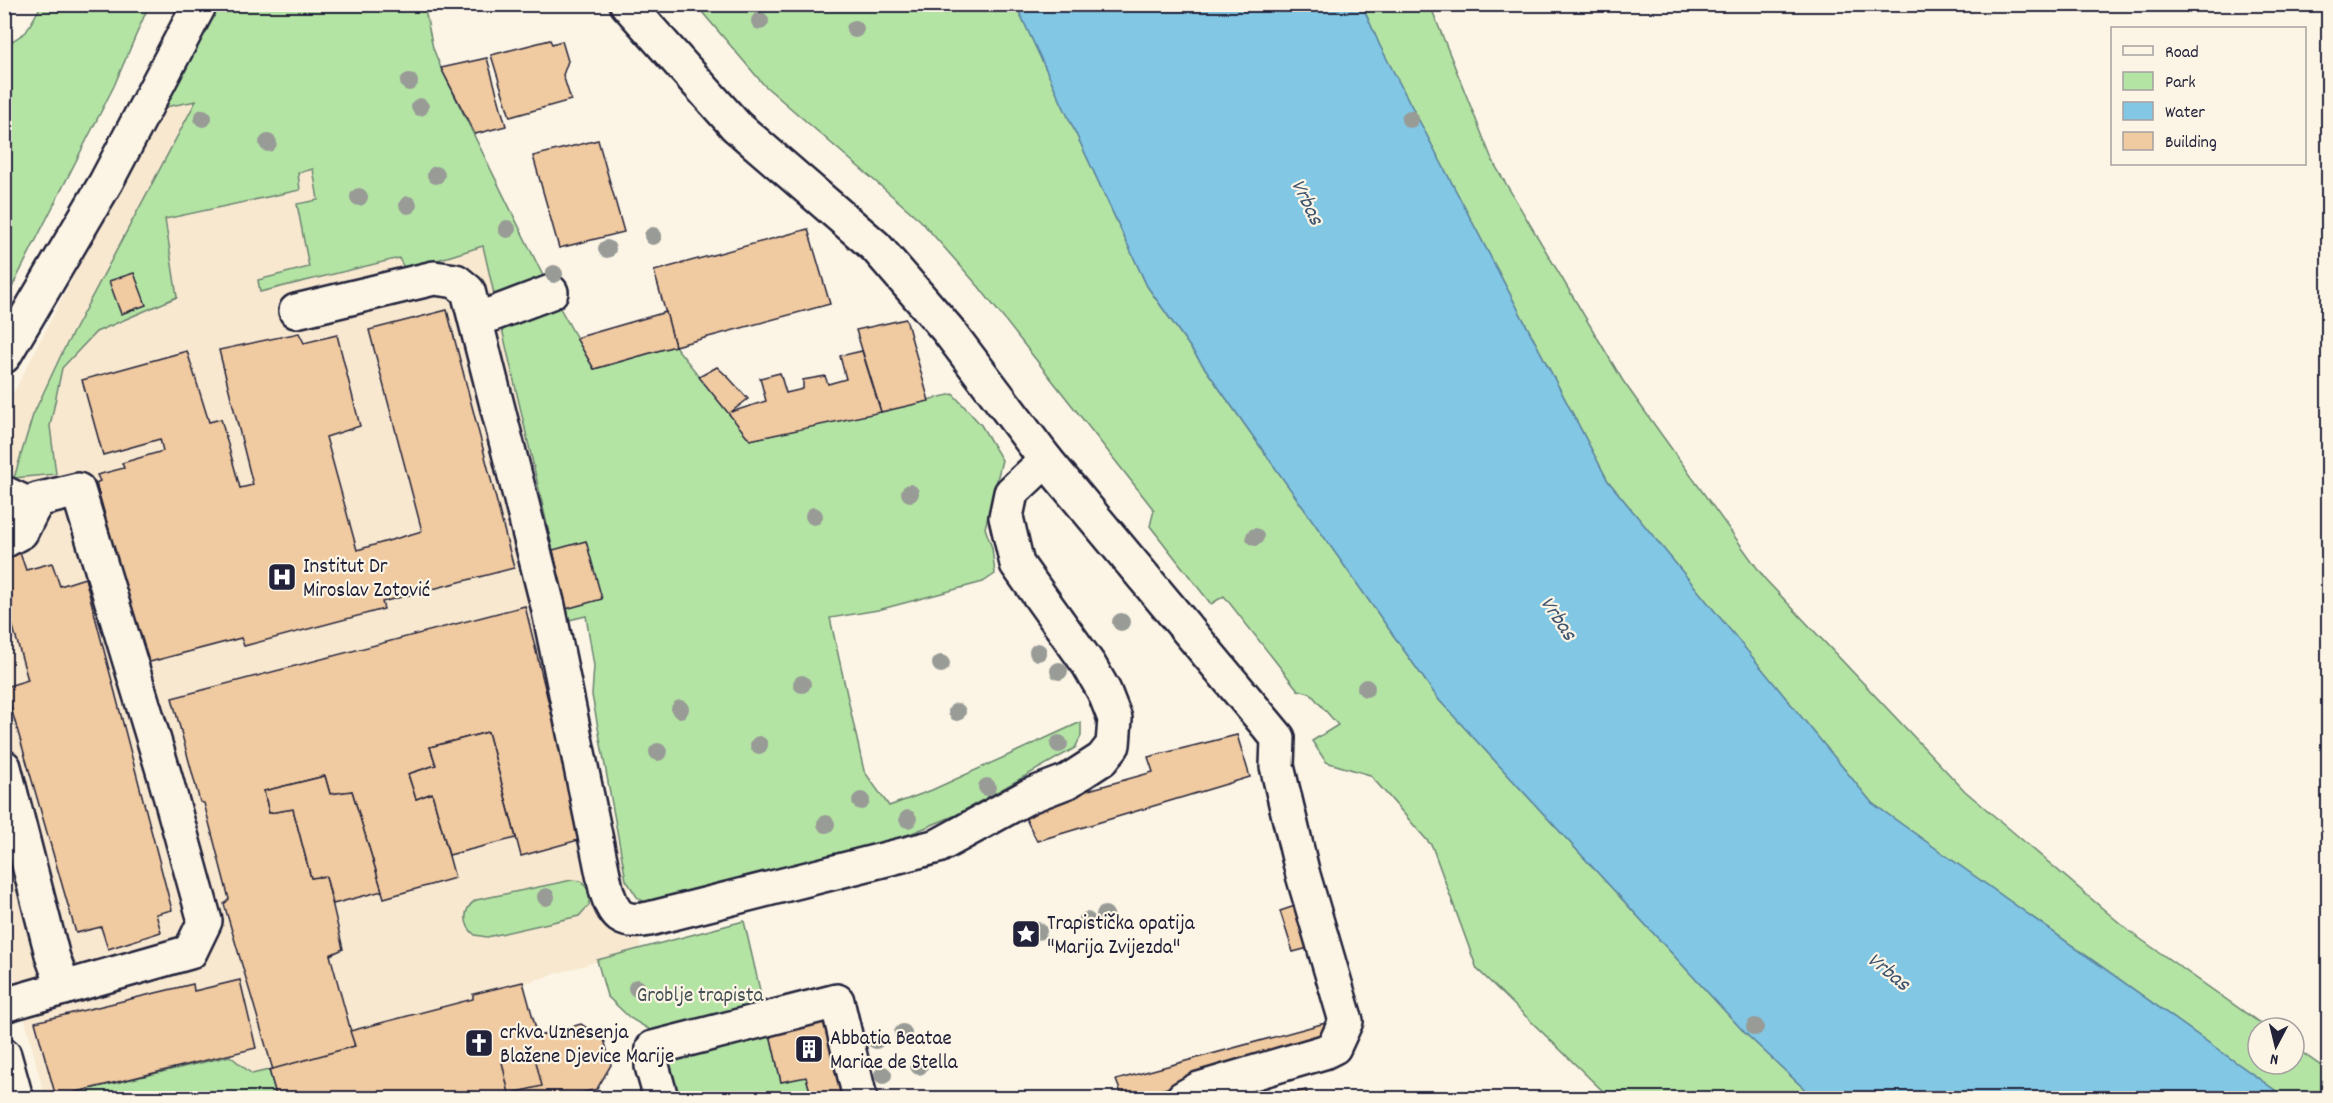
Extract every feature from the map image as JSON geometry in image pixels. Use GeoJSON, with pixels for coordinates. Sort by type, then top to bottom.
{"type":"FeatureCollection","features":[{"type":"Feature","properties":{"kind":"street"},"geometry":{"type":"LineString","coordinates":[[4,356],[106,182],[200,4]]}},
{"type":"Feature","properties":{"kind":"street"},"geometry":{"type":"LineString","coordinates":[[627,4],[736,126],[876,247],[947,329],[1046,459],[1278,738],[1277,766],[1303,874],[1346,1020],[1334,1047],[1324,1052],[1199,1089],[1183,1098]]}},
{"type":"Feature","properties":{"kind":"street"},"geometry":{"type":"LineString","coordinates":[[296,311],[434,278],[456,281],[468,291],[548,606],[606,889],[612,907],[623,919],[635,921],[649,919],[938,846],[1029,796],[1068,781],[1102,759],[1113,745],[1115,719],[1104,691],[1089,665],[1017,564],[1006,517],[1011,493],[1046,459]]}},
{"type":"Feature","properties":{"kind":"street"},"geometry":{"type":"LineString","coordinates":[[477,320],[551,291]]}},
{"type":"Feature","properties":{"kind":"street"},"geometry":{"type":"LineString","coordinates":[[4,541],[21,532],[37,500],[78,490],[165,777],[205,921],[190,952],[4,1005]]}},
{"type":"Feature","properties":{"kind":"street"},"geometry":{"type":"LineString","coordinates":[[4,493],[34,507]]}},
{"type":"Feature","properties":{"kind":"street"},"geometry":{"type":"LineString","coordinates":[[4,767],[53,958],[64,988]]}},
{"type":"Feature","properties":{"kind":"street"},"geometry":{"type":"LineString","coordinates":[[661,1098],[652,1066],[653,1048],[837,1001],[860,1098]]}},
{"type":"Feature","properties":{"kind":"street"},"geometry":{"type":"LineString","coordinates":[[4,1055],[16,1098]]}},
{"type":"Feature","properties":{"kind":"shaded area","name":"Institut Dr Miroslav Zotović"},"geometry":{"type":"Polygon","coordinates":[[[433,48],[485,256],[641,948],[473,999],[350,1031],[273,1070],[252,1074],[230,1056],[45,1098],[5,942],[4,411],[160,108],[433,48]]]}},
{"type":"Feature","properties":{"kind":"green space"},"geometry":{"type":"Polygon","coordinates":[[[42,4],[149,5],[114,86],[5,301],[5,46],[26,32],[42,4]]]}},
{"type":"Feature","properties":{"kind":"green space"},"geometry":{"type":"Polygon","coordinates":[[[218,5],[424,5],[433,48],[441,68],[551,292],[594,369],[675,346],[750,440],[953,394],[981,425],[1002,460],[985,528],[992,548],[995,574],[983,582],[878,610],[830,618],[864,771],[889,806],[932,790],[1081,722],[1081,736],[1075,748],[956,815],[888,843],[649,905],[637,897],[626,880],[592,695],[594,666],[586,616],[569,620],[483,246],[405,270],[399,258],[260,292],[258,280],[309,267],[297,204],[318,200],[313,169],[298,173],[300,190],[165,219],[177,297],[96,332],[62,368],[50,426],[56,474],[14,478],[33,415],[63,351],[196,101],[160,108],[218,5]]]}},
{"type":"Feature","properties":{"kind":"green space"},"geometry":{"type":"Polygon","coordinates":[[[696,5],[1016,5],[1147,286],[1439,700],[1745,1033],[1814,1098],[1610,1098],[1477,969],[1432,846],[1370,775],[1326,762],[1312,741],[1338,725],[1310,693],[1298,690],[1224,596],[1211,604],[1150,526],[1154,510],[979,287],[920,220],[764,85],[696,5]]]}},
{"type":"Feature","properties":{"kind":"green space"},"geometry":{"type":"Polygon","coordinates":[[[1362,5],[1430,5],[1493,162],[1623,381],[1765,579],[1965,791],[2129,931],[2250,1016],[2246,1016],[2246,1069],[1872,803],[1608,481],[1380,46],[1362,5]]]}},
{"type":"Feature","properties":{"kind":"green space"},"geometry":{"type":"Polygon","coordinates":[[[572,880],[581,881],[589,891],[589,905],[579,916],[487,937],[475,935],[468,927],[466,912],[476,900],[572,880]]]}},
{"type":"Feature","properties":{"kind":"green space","name":"Groblje trapista"},"geometry":{"type":"Polygon","coordinates":[[[744,921],[781,1081],[806,1077],[812,1098],[675,1098],[652,1031],[630,1018],[607,996],[597,960],[744,921]]]}},
{"type":"Feature","properties":{"kind":"green space"},"geometry":{"type":"Polygon","coordinates":[[[2306,1055],[2328,1071],[2328,1098],[2286,1098],[2255,1076],[2306,1076],[2306,1055]]]}},
{"type":"Feature","properties":{"kind":"green space"},"geometry":{"type":"Polygon","coordinates":[[[230,1056],[252,1074],[269,1070],[277,1098],[51,1098],[230,1056]]]}},
{"type":"Feature","properties":{"kind":"water","name":"Vrbas"},"geometry":{"type":"Polygon","coordinates":[[[1016,5],[1362,5],[1380,46],[1608,481],[1872,803],[2246,1069],[2246,1076],[2255,1076],[2286,1098],[1814,1098],[1745,1033],[1439,700],[1147,286],[1016,5]]]}},
{"type":"Feature","properties":{"kind":"building"},"geometry":{"type":"Polygon","coordinates":[[[550,40],[552,44],[562,41],[568,61],[563,75],[571,100],[510,117],[491,55],[550,40]]]}},
{"type":"Feature","properties":{"kind":"building"},"geometry":{"type":"Polygon","coordinates":[[[487,58],[506,126],[475,134],[441,68],[487,58]]]}},
{"type":"Feature","properties":{"kind":"building"},"geometry":{"type":"Polygon","coordinates":[[[598,140],[624,232],[559,248],[533,156],[598,140]]]}},
{"type":"Feature","properties":{"kind":"building"},"geometry":{"type":"Polygon","coordinates":[[[808,229],[830,304],[675,346],[654,271],[808,229]]]}},
{"type":"Feature","properties":{"kind":"building"},"geometry":{"type":"Polygon","coordinates":[[[134,273],[146,305],[121,314],[109,281],[134,273]]]}},
{"type":"Feature","properties":{"kind":"building"},"geometry":{"type":"Polygon","coordinates":[[[447,310],[514,568],[382,602],[384,609],[244,646],[241,638],[146,663],[96,483],[100,481],[97,475],[124,468],[122,463],[163,451],[160,439],[103,455],[82,380],[187,351],[209,422],[221,419],[240,488],[253,485],[219,350],[299,333],[304,343],[337,335],[360,426],[326,437],[357,550],[422,531],[369,330],[447,310]]]}},
{"type":"Feature","properties":{"kind":"building"},"geometry":{"type":"Polygon","coordinates":[[[666,312],[675,346],[594,369],[576,338],[666,312]]]}},
{"type":"Feature","properties":{"kind":"building"},"geometry":{"type":"Polygon","coordinates":[[[906,319],[929,401],[881,412],[856,330],[906,319]]]}},
{"type":"Feature","properties":{"kind":"building"},"geometry":{"type":"Polygon","coordinates":[[[862,351],[881,412],[750,440],[699,377],[717,367],[729,378],[748,399],[731,412],[766,401],[760,378],[780,373],[786,393],[803,389],[803,380],[825,376],[828,384],[846,379],[840,356],[862,351]]]}},
{"type":"Feature","properties":{"kind":"building"},"geometry":{"type":"Polygon","coordinates":[[[4,501],[12,524],[4,526],[4,501]]]}},
{"type":"Feature","properties":{"kind":"building"},"geometry":{"type":"Polygon","coordinates":[[[586,541],[602,599],[566,609],[553,550],[586,541]]]}},
{"type":"Feature","properties":{"kind":"building"},"geometry":{"type":"Polygon","coordinates":[[[19,550],[26,570],[52,563],[60,586],[85,578],[172,910],[156,914],[161,932],[108,949],[101,927],[76,933],[5,687],[28,680],[4,595],[4,554],[19,550]]]}},
{"type":"Feature","properties":{"kind":"building"},"geometry":{"type":"Polygon","coordinates":[[[525,606],[582,839],[521,856],[488,732],[430,747],[436,765],[408,774],[416,799],[432,793],[455,878],[384,898],[352,791],[330,794],[325,776],[264,791],[269,813],[293,809],[311,878],[326,876],[343,949],[330,955],[355,1046],[273,1070],[224,904],[229,899],[204,803],[200,802],[172,698],[525,606]]]}},
{"type":"Feature","properties":{"kind":"building"},"geometry":{"type":"Polygon","coordinates":[[[488,732],[516,838],[449,855],[432,793],[416,799],[408,774],[436,765],[430,747],[488,732]]]}},
{"type":"Feature","properties":{"kind":"building"},"geometry":{"type":"Polygon","coordinates":[[[1237,735],[1250,777],[1037,841],[1021,809],[1153,772],[1148,757],[1237,735]]]}},
{"type":"Feature","properties":{"kind":"building"},"geometry":{"type":"Polygon","coordinates":[[[325,776],[330,794],[352,791],[382,891],[333,904],[326,876],[311,878],[293,809],[269,813],[264,791],[325,776]]]}},
{"type":"Feature","properties":{"kind":"building"},"geometry":{"type":"Polygon","coordinates":[[[1301,904],[1312,947],[1293,952],[1280,911],[1301,904]]]}},
{"type":"Feature","properties":{"kind":"building"},"geometry":{"type":"Polygon","coordinates":[[[240,980],[256,1048],[56,1097],[35,1022],[193,984],[194,991],[240,980]]]}},
{"type":"Feature","properties":{"kind":"building","name":"crkva Uznesenja Blažene Djevice Marije"},"geometry":{"type":"Polygon","coordinates":[[[523,982],[538,1036],[581,1024],[604,1039],[611,1065],[597,1089],[562,1098],[277,1098],[269,1070],[355,1046],[350,1031],[473,999],[473,994],[523,982]]]}},
{"type":"Feature","properties":{"kind":"building","name":"Abbatia Beatae Mariae de Stella"},"geometry":{"type":"Polygon","coordinates":[[[834,1008],[857,1098],[812,1098],[806,1077],[781,1082],[767,1021],[834,1008]]]}},
{"type":"Feature","properties":{"kind":"building"},"geometry":{"type":"Polygon","coordinates":[[[1329,1022],[1332,1031],[1318,1038],[1158,1091],[1160,1096],[1123,1098],[1116,1080],[1329,1022]]]}},
{"type":"Feature","properties":{"kind":"building"},"geometry":{"type":"Polygon","coordinates":[[[534,1054],[542,1086],[509,1094],[502,1062],[534,1054]]]}},
{"type":"Feature","properties":{"kind":"building"},"geometry":{"type":"Polygon","coordinates":[[[1306,1090],[1308,1098],[1290,1098],[1289,1094],[1306,1090]]]}},
{"type":"Feature","properties":{"kind":"building","name":"crkva Uznesenja Blažene Djevice Marije"},"geometry":{"type":"Polygon","coordinates":[[[645,1092],[647,1098],[619,1098],[645,1092]]]}},
{"type":"Feature","properties":{"kind":"building"},"geometry":{"type":"Polygon","coordinates":[[[1276,1093],[1278,1098],[1254,1098],[1276,1093]]]}},
{"type":"Feature","properties":{"kind":"place","name":"Institut Dr Miroslav Zotović"},"geometry":{"type":"Point","coordinates":[282,577]}},
{"type":"Feature","properties":{"kind":"place","name":"Trapistička opatija \"Marija Zvijezda\""},"geometry":{"type":"Point","coordinates":[1026,934]}},
{"type":"Feature","properties":{"kind":"place","name":"crkva Uznesenja Blažene Djevice Marije"},"geometry":{"type":"Point","coordinates":[479,1043]}},
{"type":"Feature","properties":{"kind":"place","name":"Abbatia Beatae Mariae de Stella"},"geometry":{"type":"Point","coordinates":[809,1049]}}]}
